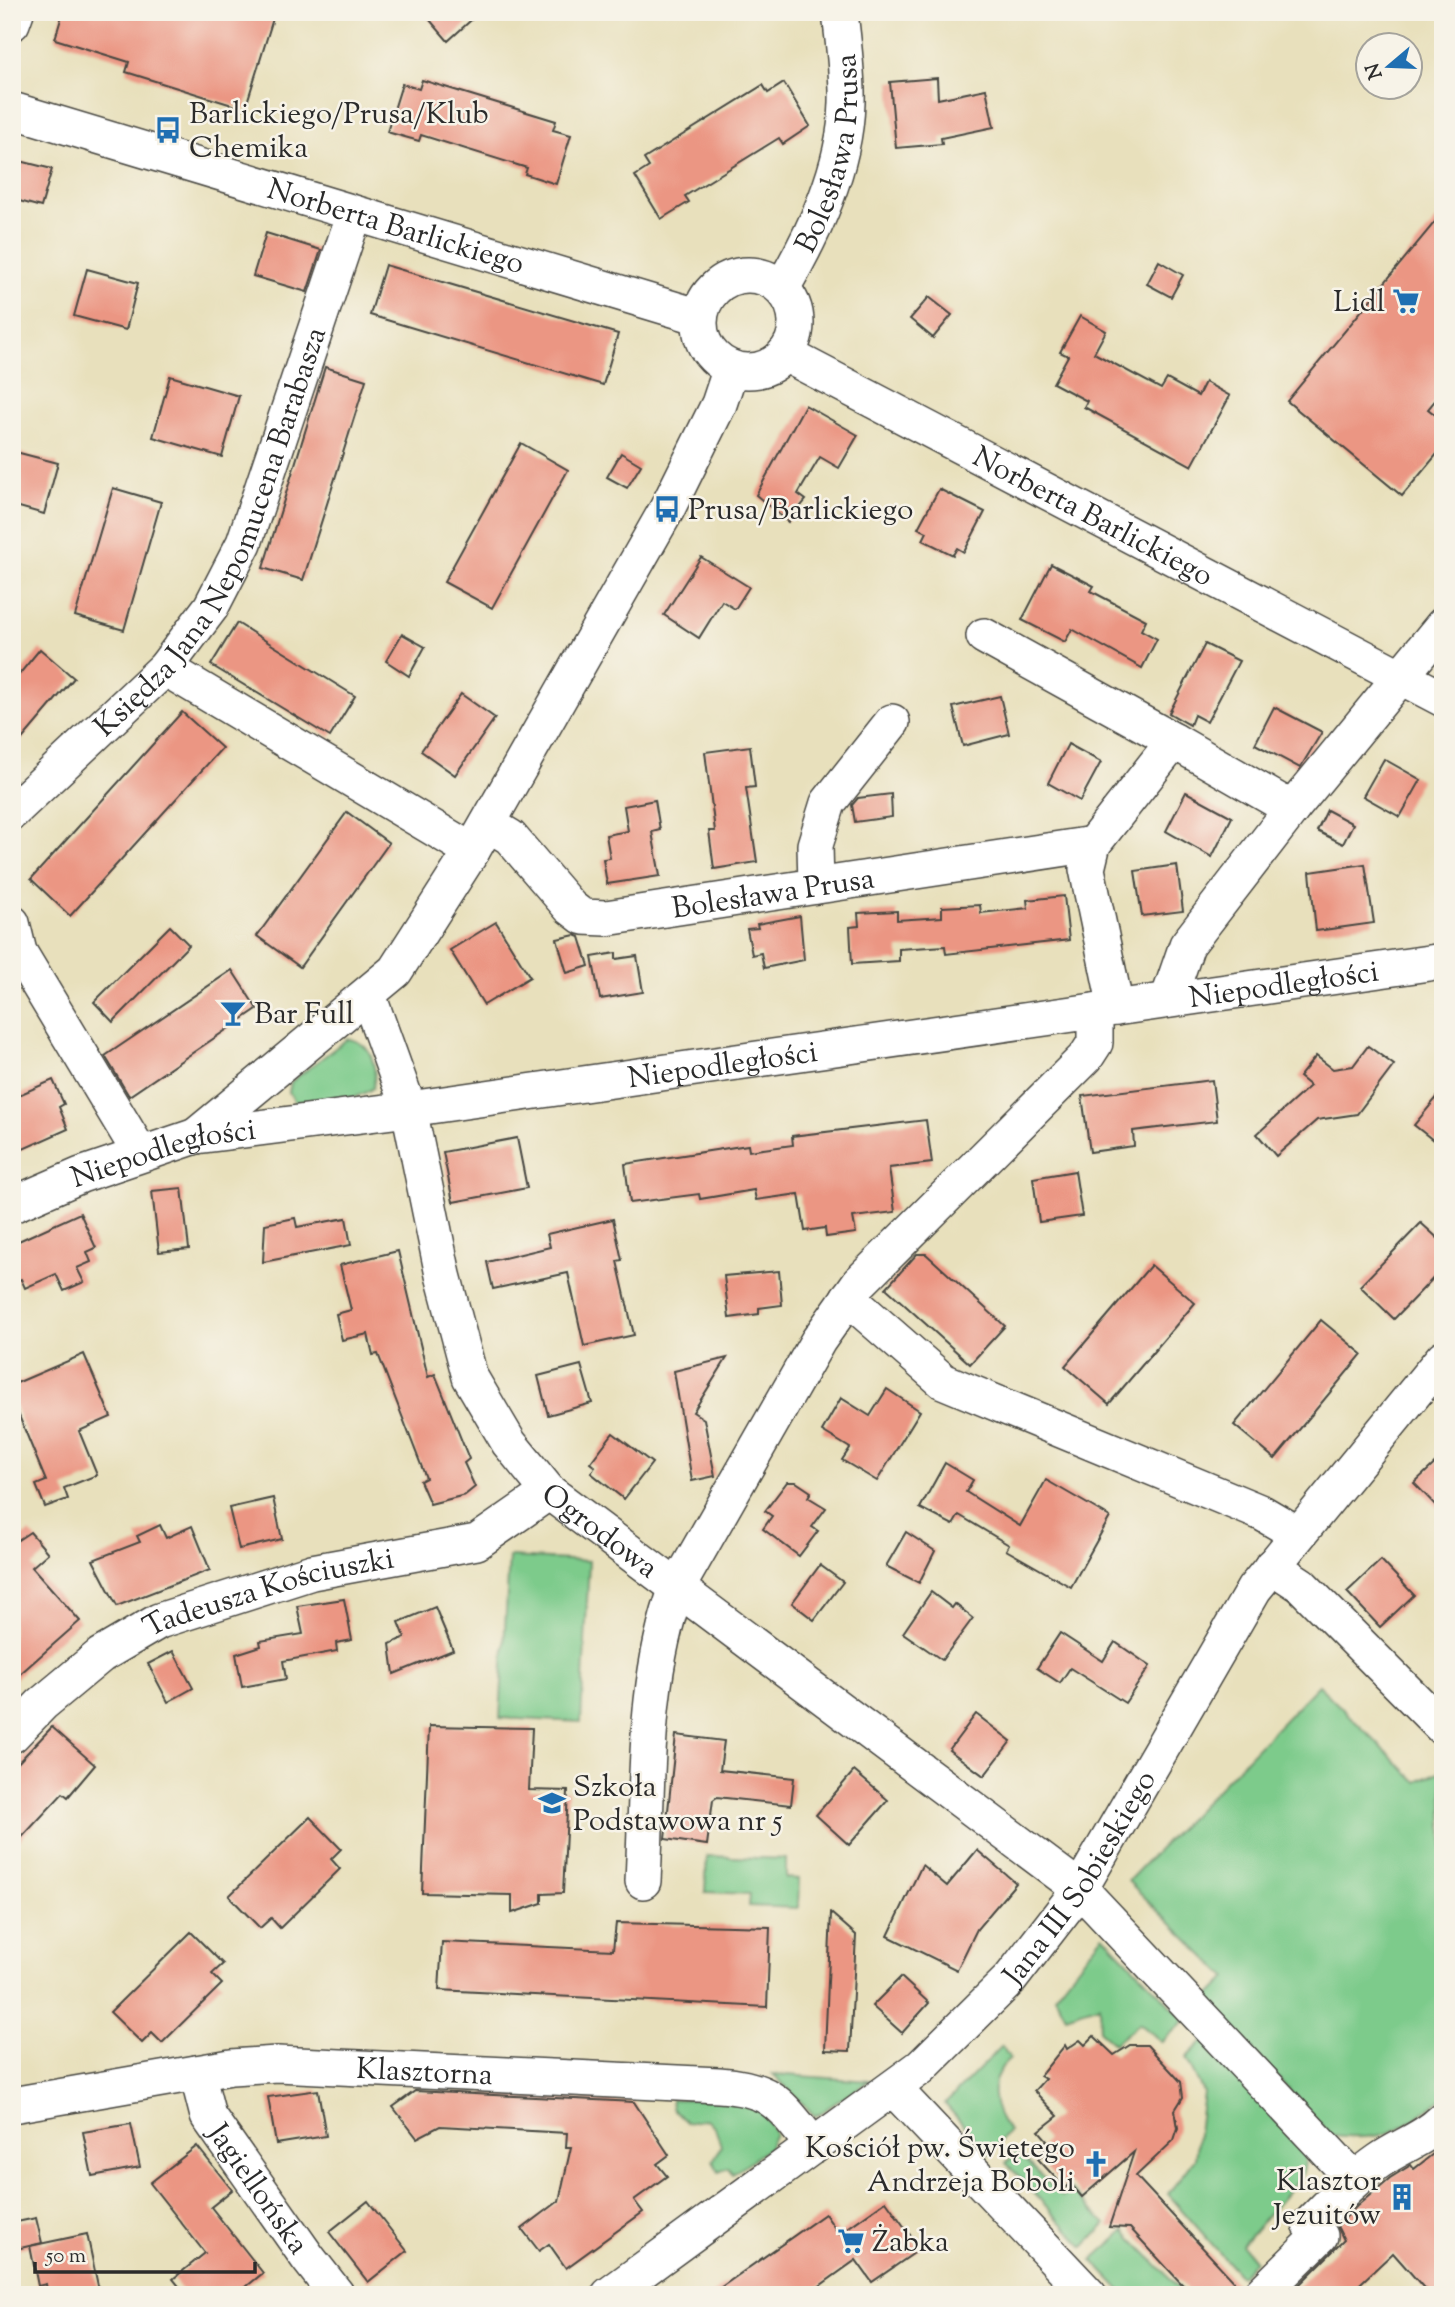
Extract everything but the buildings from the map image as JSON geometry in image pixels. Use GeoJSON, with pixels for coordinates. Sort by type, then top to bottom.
{"type":"FeatureCollection","features":[{"type":"Feature","properties":{"kind":"street"},"geometry":{"type":"LineString","coordinates":[[12,23],[16,12]]}},
{"type":"Feature","properties":{"kind":"street","name":"Bolesława Prusa"},"geometry":{"type":"LineString","coordinates":[[782,288],[811,235],[836,164],[844,128],[847,103],[841,12]]}},
{"type":"Feature","properties":{"kind":"street","name":"Norberta Barlickiego"},"geometry":{"type":"LineString","coordinates":[[12,110],[700,317]]}},
{"type":"Feature","properties":{"kind":"street","name":"Księdza Jana Nepomucena Barabasza"},"geometry":{"type":"LineString","coordinates":[[12,812],[165,668],[211,607],[244,543],[354,215]]}},
{"type":"Feature","properties":{"kind":"street"},"geometry":{"type":"LineString","coordinates":[[755,274],[782,288],[796,313],[793,342],[785,354],[774,364],[760,370],[731,368],[717,360],[706,348],[700,317],[704,302],[713,289],[726,280],[755,274]]}},
{"type":"Feature","properties":{"kind":"street","name":"Norberta Barlickiego"},"geometry":{"type":"LineString","coordinates":[[785,354],[1443,699]]}},
{"type":"Feature","properties":{"kind":"street"},"geometry":{"type":"LineString","coordinates":[[196,1136],[396,971],[480,838],[667,509],[719,404],[731,368]]}},
{"type":"Feature","properties":{"kind":"street"},"geometry":{"type":"LineString","coordinates":[[1168,1000],[1187,945],[1292,809],[1443,625]]}},
{"type":"Feature","properties":{"kind":"street"},"geometry":{"type":"LineString","coordinates":[[984,636],[1292,809]]}},
{"type":"Feature","properties":{"kind":"street"},"geometry":{"type":"LineString","coordinates":[[165,668],[480,838]]}},
{"type":"Feature","properties":{"kind":"street"},"geometry":{"type":"LineString","coordinates":[[816,886],[815,845],[828,803],[892,722]]}},
{"type":"Feature","properties":{"kind":"street"},"geometry":{"type":"LineString","coordinates":[[643,1881],[653,1706],[665,1621],[677,1588],[818,1341],[859,1283],[1086,1057],[1095,1043],[1105,1009],[1087,869],[1093,844],[1174,741]]}},
{"type":"Feature","properties":{"kind":"street","name":"Bolesława Prusa"},"geometry":{"type":"LineString","coordinates":[[480,838],[510,837],[570,907],[583,917],[606,918],[1093,844]]}},
{"type":"Feature","properties":{"kind":"street"},"geometry":{"type":"LineString","coordinates":[[12,923],[19,952],[140,1153]]}},
{"type":"Feature","properties":{"kind":"street","name":"Niepodległości"},"geometry":{"type":"LineString","coordinates":[[12,1205],[140,1153],[196,1136],[409,1109],[1443,961]]}},
{"type":"Feature","properties":{"kind":"street","name":"Ogrodowa"},"geometry":{"type":"LineString","coordinates":[[368,995],[409,1109],[443,1275],[470,1377],[509,1443],[549,1492],[1080,1889],[1354,2179]]}},
{"type":"Feature","properties":{"kind":"street"},"geometry":{"type":"LineString","coordinates":[[849,1298],[943,1381],[1262,1513],[1298,1534]]}},
{"type":"Feature","properties":{"kind":"street","name":"Jana III Sobieskiego"},"geometry":{"type":"LineString","coordinates":[[608,2295],[894,2089],[921,2067],[1011,1978],[1080,1889],[1254,1589],[1443,1359]]}},
{"type":"Feature","properties":{"kind":"street","name":"Tadeusza Kościuszki"},"geometry":{"type":"LineString","coordinates":[[12,1735],[42,1704],[102,1655],[159,1621],[312,1572],[477,1542],[549,1492]]}},
{"type":"Feature","properties":{"kind":"street"},"geometry":{"type":"LineString","coordinates":[[1272,1566],[1301,1586],[1443,1728]]}},
{"type":"Feature","properties":{"kind":"street","name":"Klasztorna"},"geometry":{"type":"LineString","coordinates":[[12,2105],[230,2067],[305,2065],[749,2087],[772,2096],[814,2146]]}},
{"type":"Feature","properties":{"kind":"street","name":"Jagiellońska"},"geometry":{"type":"LineString","coordinates":[[197,2073],[208,2116],[337,2295]]}},
{"type":"Feature","properties":{"kind":"street"},"geometry":{"type":"LineString","coordinates":[[894,2089],[1089,2295]]}},
{"type":"Feature","properties":{"kind":"street"},"geometry":{"type":"LineString","coordinates":[[1260,2295],[1320,2236],[1310,2224],[1354,2179],[1406,2143],[1428,2135],[1443,2120]]}},
{"type":"Feature","properties":{"kind":"green space"},"geometry":{"type":"Polygon","coordinates":[[[347,1039],[362,1044],[371,1056],[373,1088],[357,1096],[336,1101],[295,1102],[289,1092],[291,1082],[347,1039]]]}},
{"type":"Feature","properties":{"kind":"green space"},"geometry":{"type":"Polygon","coordinates":[[[509,1557],[589,1561],[581,1722],[500,1718],[509,1557]]]}},
{"type":"Feature","properties":{"kind":"green space"},"geometry":{"type":"Polygon","coordinates":[[[1318,1685],[1417,1782],[1443,1770],[1443,2098],[1404,2126],[1367,2137],[1332,2136],[1205,2000],[1227,1978],[1128,1881],[1318,1685]]]}},
{"type":"Feature","properties":{"kind":"green space"},"geometry":{"type":"Polygon","coordinates":[[[707,1856],[786,1859],[786,1878],[799,1879],[798,1908],[749,1906],[750,1894],[705,1892],[707,1856]]]}},
{"type":"Feature","properties":{"kind":"green space"},"geometry":{"type":"Polygon","coordinates":[[[1103,1935],[1185,2020],[1162,2042],[1139,2023],[1114,2044],[1100,2032],[1099,2005],[1066,2016],[1055,1996],[1103,1935]]]}},
{"type":"Feature","properties":{"kind":"green space"},"geometry":{"type":"Polygon","coordinates":[[[1204,2040],[1307,2148],[1303,2174],[1242,2245],[1255,2261],[1240,2276],[1168,2194],[1195,2158],[1203,2092],[1186,2058],[1204,2040]]]}},
{"type":"Feature","properties":{"kind":"green space"},"geometry":{"type":"Polygon","coordinates":[[[1002,2046],[1010,2059],[997,2076],[994,2094],[998,2113],[1009,2131],[989,2154],[945,2104],[1002,2046]]]}},
{"type":"Feature","properties":{"kind":"green space"},"geometry":{"type":"Polygon","coordinates":[[[773,2074],[869,2081],[815,2116],[773,2074]]]}},
{"type":"Feature","properties":{"kind":"green space"},"geometry":{"type":"Polygon","coordinates":[[[671,2099],[718,2099],[746,2104],[758,2110],[768,2120],[775,2134],[768,2148],[733,2174],[728,2168],[719,2172],[713,2161],[721,2147],[715,2127],[706,2119],[687,2123],[672,2108],[671,2099]]]}},
{"type":"Feature","properties":{"kind":"green space"},"geometry":{"type":"Polygon","coordinates":[[[1017,2151],[1062,2197],[1071,2190],[1106,2224],[1084,2247],[1006,2163],[1017,2151]]]}},
{"type":"Feature","properties":{"kind":"green space"},"geometry":{"type":"Polygon","coordinates":[[[1125,2231],[1186,2295],[1125,2295],[1092,2260],[1125,2231]]]}},
{"type":"Feature","properties":{"kind":"place","name":"Barlickiego/Prusa/Klub Chemika"},"geometry":{"type":"Point","coordinates":[168,130]}},
{"type":"Feature","properties":{"kind":"place","name":"Lidl"},"geometry":{"type":"Point","coordinates":[1406,301]}},
{"type":"Feature","properties":{"kind":"place","name":"Prusa/Barlickiego"},"geometry":{"type":"Point","coordinates":[667,509]}},
{"type":"Feature","properties":{"kind":"place","name":"Bar Full"},"geometry":{"type":"Point","coordinates":[233,1013]}},
{"type":"Feature","properties":{"kind":"place","name":"Szkoła Podstawowa nr 5"},"geometry":{"type":"Point","coordinates":[552,1803]}},
{"type":"Feature","properties":{"kind":"place","name":"Kościół pw. Świętego Andrzeja Boboli"},"geometry":{"type":"Point","coordinates":[1096,2164]}},
{"type":"Feature","properties":{"kind":"place","name":"Klasztor Jezuitów"},"geometry":{"type":"Point","coordinates":[1402,2197]}},
{"type":"Feature","properties":{"kind":"place","name":"Żabka"},"geometry":{"type":"Point","coordinates":[851,2241]}}]}
